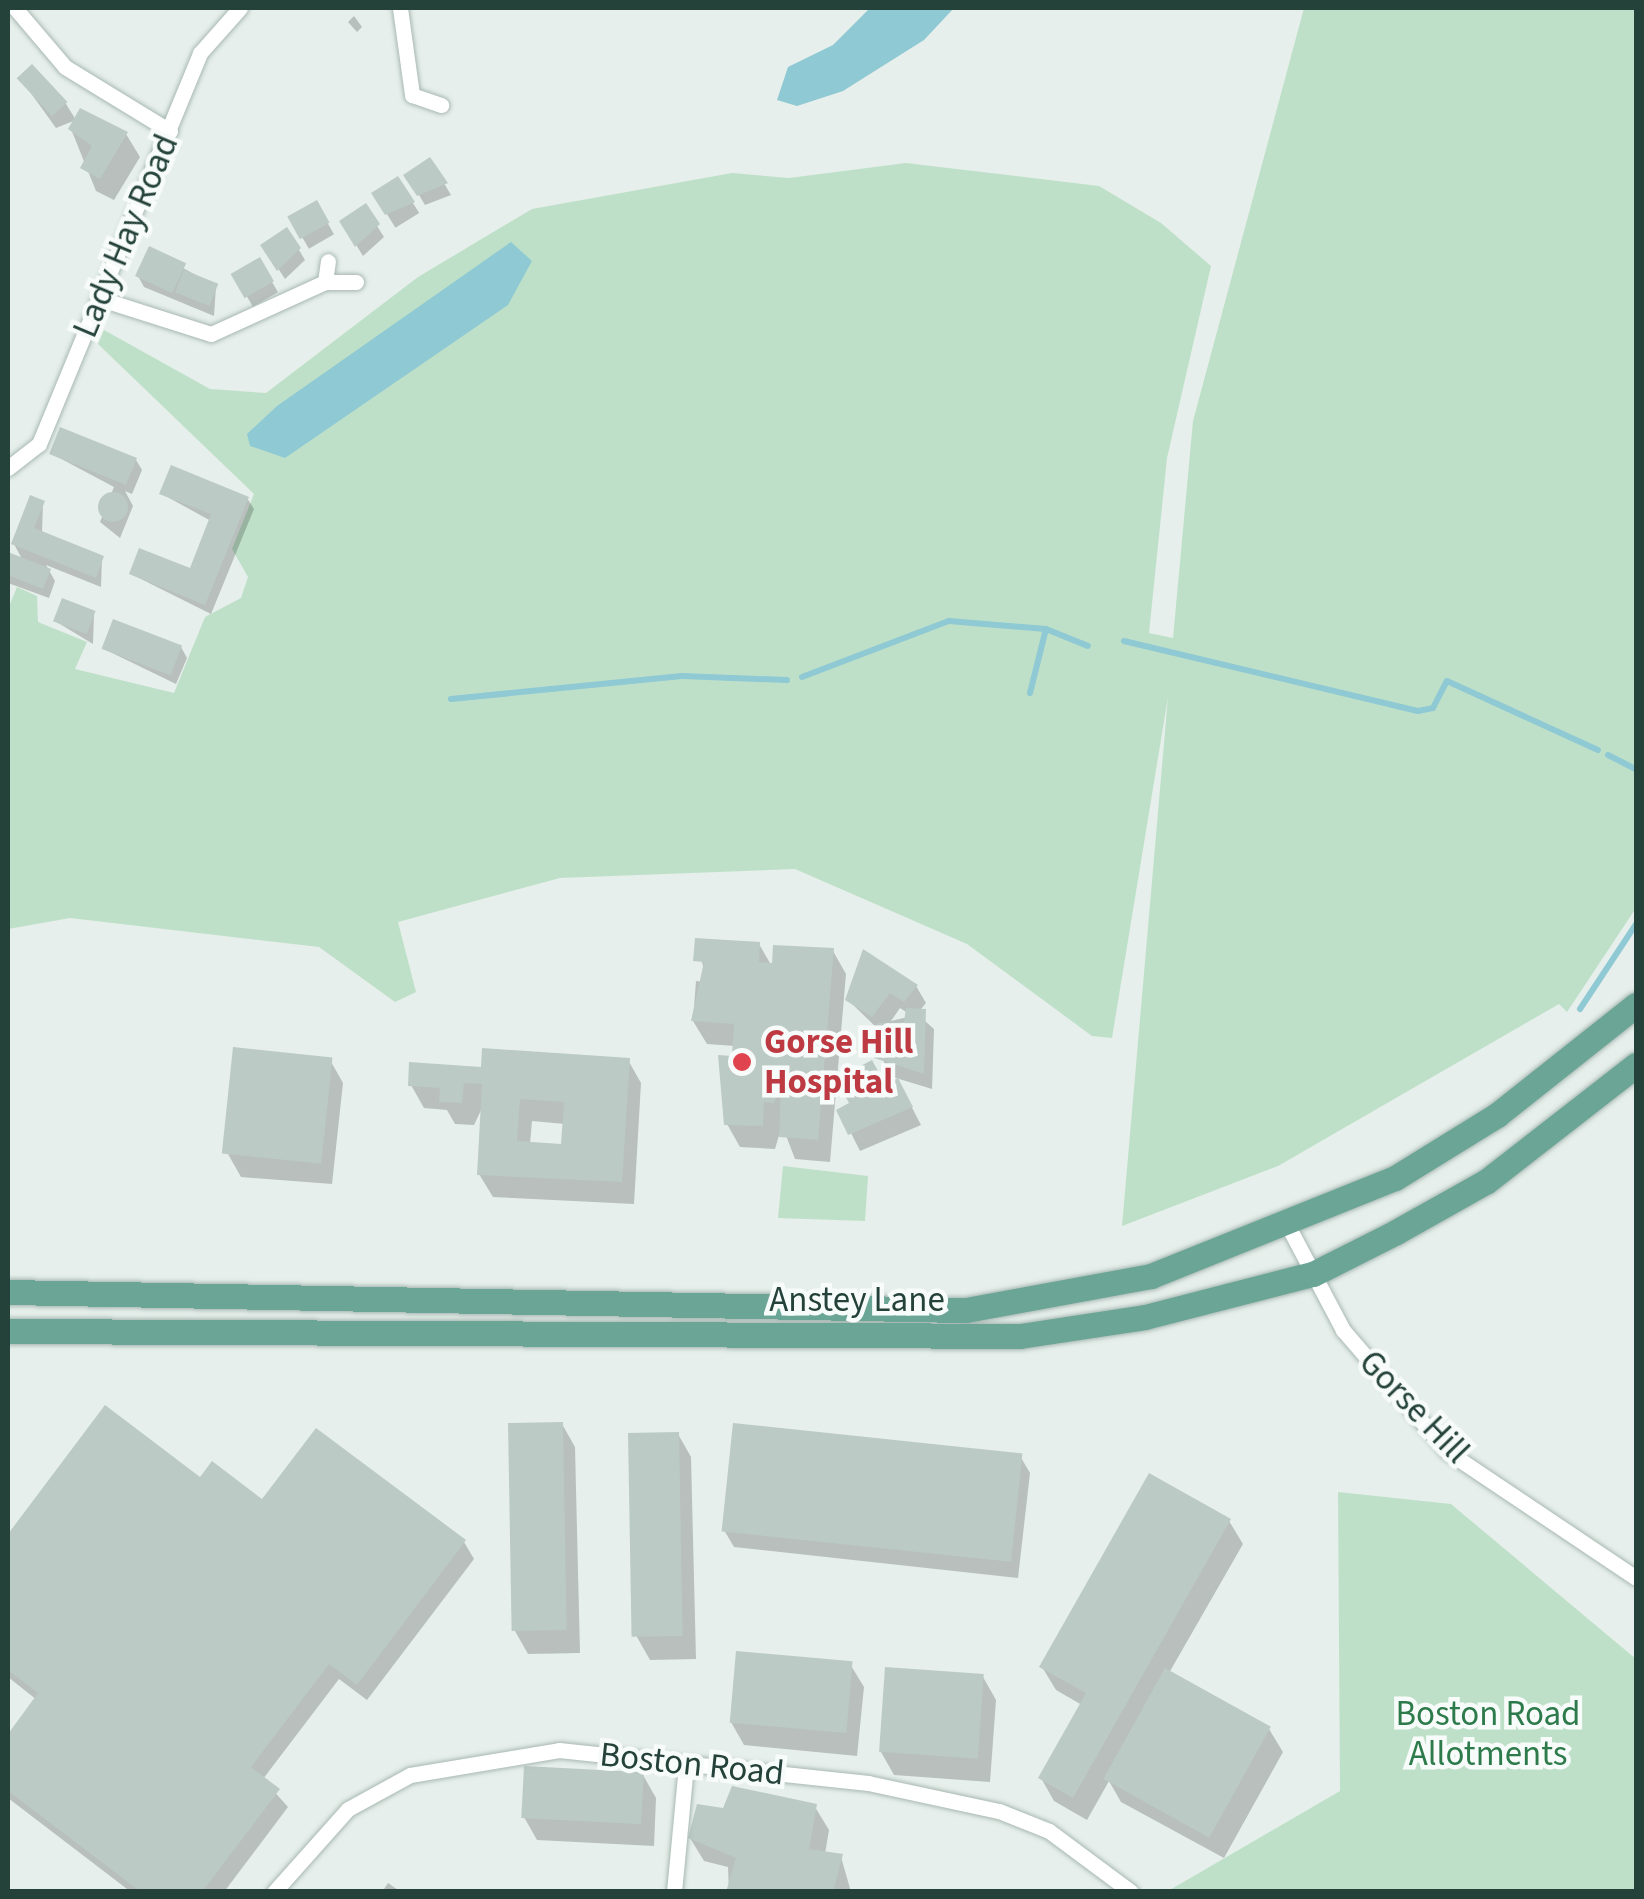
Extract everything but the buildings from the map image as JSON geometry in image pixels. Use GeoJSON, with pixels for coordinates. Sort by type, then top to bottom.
{"type":"FeatureCollection","features":[{"type":"Feature","properties":{"kind":"main road","name":"Anstey Lane"},"geometry":{"type":"LineString","coordinates":[[8,1292],[485,1296],[672,1307],[966,1310],[1151,1276],[1288,1226],[1394,1178],[1497,1115],[1636,1005]]}},
{"type":"Feature","properties":{"kind":"main road","name":"Anstey Lane"},"geometry":{"type":"LineString","coordinates":[[8,1331],[1020,1336],[1145,1317],[1313,1274],[1486,1181],[1636,1065]]}},
{"type":"Feature","properties":{"kind":"street"},"geometry":{"type":"LineString","coordinates":[[15,8],[64,67],[170,130]]}},
{"type":"Feature","properties":{"kind":"street","name":"Lady Hay Road"},"geometry":{"type":"LineString","coordinates":[[12,467],[39,444],[200,54],[240,8]]}},
{"type":"Feature","properties":{"kind":"street"},"geometry":{"type":"LineString","coordinates":[[400,8],[412,95],[441,105]]}},
{"type":"Feature","properties":{"kind":"street"},"geometry":{"type":"LineString","coordinates":[[325,282],[328,260]]}},
{"type":"Feature","properties":{"kind":"street"},"geometry":{"type":"LineString","coordinates":[[101,299],[211,334],[325,282],[356,282]]}},
{"type":"Feature","properties":{"kind":"street","name":"Gorse Hill"},"geometry":{"type":"LineString","coordinates":[[1288,1226],[1344,1330],[1448,1452],[1636,1578]]}},
{"type":"Feature","properties":{"kind":"street","name":"Boston Road"},"geometry":{"type":"LineString","coordinates":[[274,1892],[348,1810],[410,1775],[559,1750],[868,1783],[1000,1811],[1049,1831],[1131,1892]]}},
{"type":"Feature","properties":{"kind":"street"},"geometry":{"type":"LineString","coordinates":[[674,1892],[686,1764]]}},
{"type":"Feature","properties":{"kind":"green space"},"geometry":{"type":"Polygon","coordinates":[[[1304,8],[1636,8],[1636,908],[1567,1012],[1559,1004],[1278,1166],[1122,1226],[1168,697],[1112,1038],[1092,1036],[967,944],[795,869],[560,878],[398,922],[416,992],[395,1002],[319,947],[70,918],[8,929],[8,609],[17,587],[37,596],[38,622],[87,642],[75,669],[174,693],[205,617],[241,598],[248,577],[232,549],[254,494],[98,344],[104,330],[210,389],[266,393],[418,277],[532,209],[732,173],[789,178],[906,163],[1099,186],[1161,223],[1211,266],[1167,458],[1149,633],[1173,638],[1193,421],[1304,8]]]}},
{"type":"Feature","properties":{"kind":"green space"},"geometry":{"type":"Polygon","coordinates":[[[783,1166],[868,1176],[865,1221],[778,1218],[783,1166]]]}},
{"type":"Feature","properties":{"kind":"green space","name":"Boston Road Allotments"},"geometry":{"type":"Polygon","coordinates":[[[1338,1492],[1451,1504],[1636,1659],[1636,1891],[1168,1891],[1340,1791],[1338,1492]]]}},
{"type":"Feature","properties":{"kind":"water"},"geometry":{"type":"Polygon","coordinates":[[[870,8],[954,8],[924,40],[843,91],[797,106],[777,100],[788,67],[833,45],[870,8]]]}},
{"type":"Feature","properties":{"kind":"water"},"geometry":{"type":"Polygon","coordinates":[[[511,242],[532,261],[508,305],[285,458],[250,446],[247,434],[277,406],[511,242]]]}},
{"type":"Feature","properties":{"kind":"waterway"},"geometry":{"type":"LineString","coordinates":[[802,677],[949,621],[1046,629],[1088,646]]}},
{"type":"Feature","properties":{"kind":"waterway"},"geometry":{"type":"LineString","coordinates":[[1030,693],[1046,629]]}},
{"type":"Feature","properties":{"kind":"waterway"},"geometry":{"type":"LineString","coordinates":[[1124,641],[1418,711],[1433,708],[1447,681],[1598,750]]}},
{"type":"Feature","properties":{"kind":"waterway"},"geometry":{"type":"LineString","coordinates":[[451,699],[682,676],[787,680]]}},
{"type":"Feature","properties":{"kind":"waterway"},"geometry":{"type":"LineString","coordinates":[[1608,755],[1636,769]]}},
{"type":"Feature","properties":{"kind":"waterway"},"geometry":{"type":"LineString","coordinates":[[1580,1009],[1636,924]]}},
{"type":"Feature","properties":{"kind":"place","name":"Gorse Hill Hospital"},"geometry":{"type":"Point","coordinates":[742,1062]}}]}
